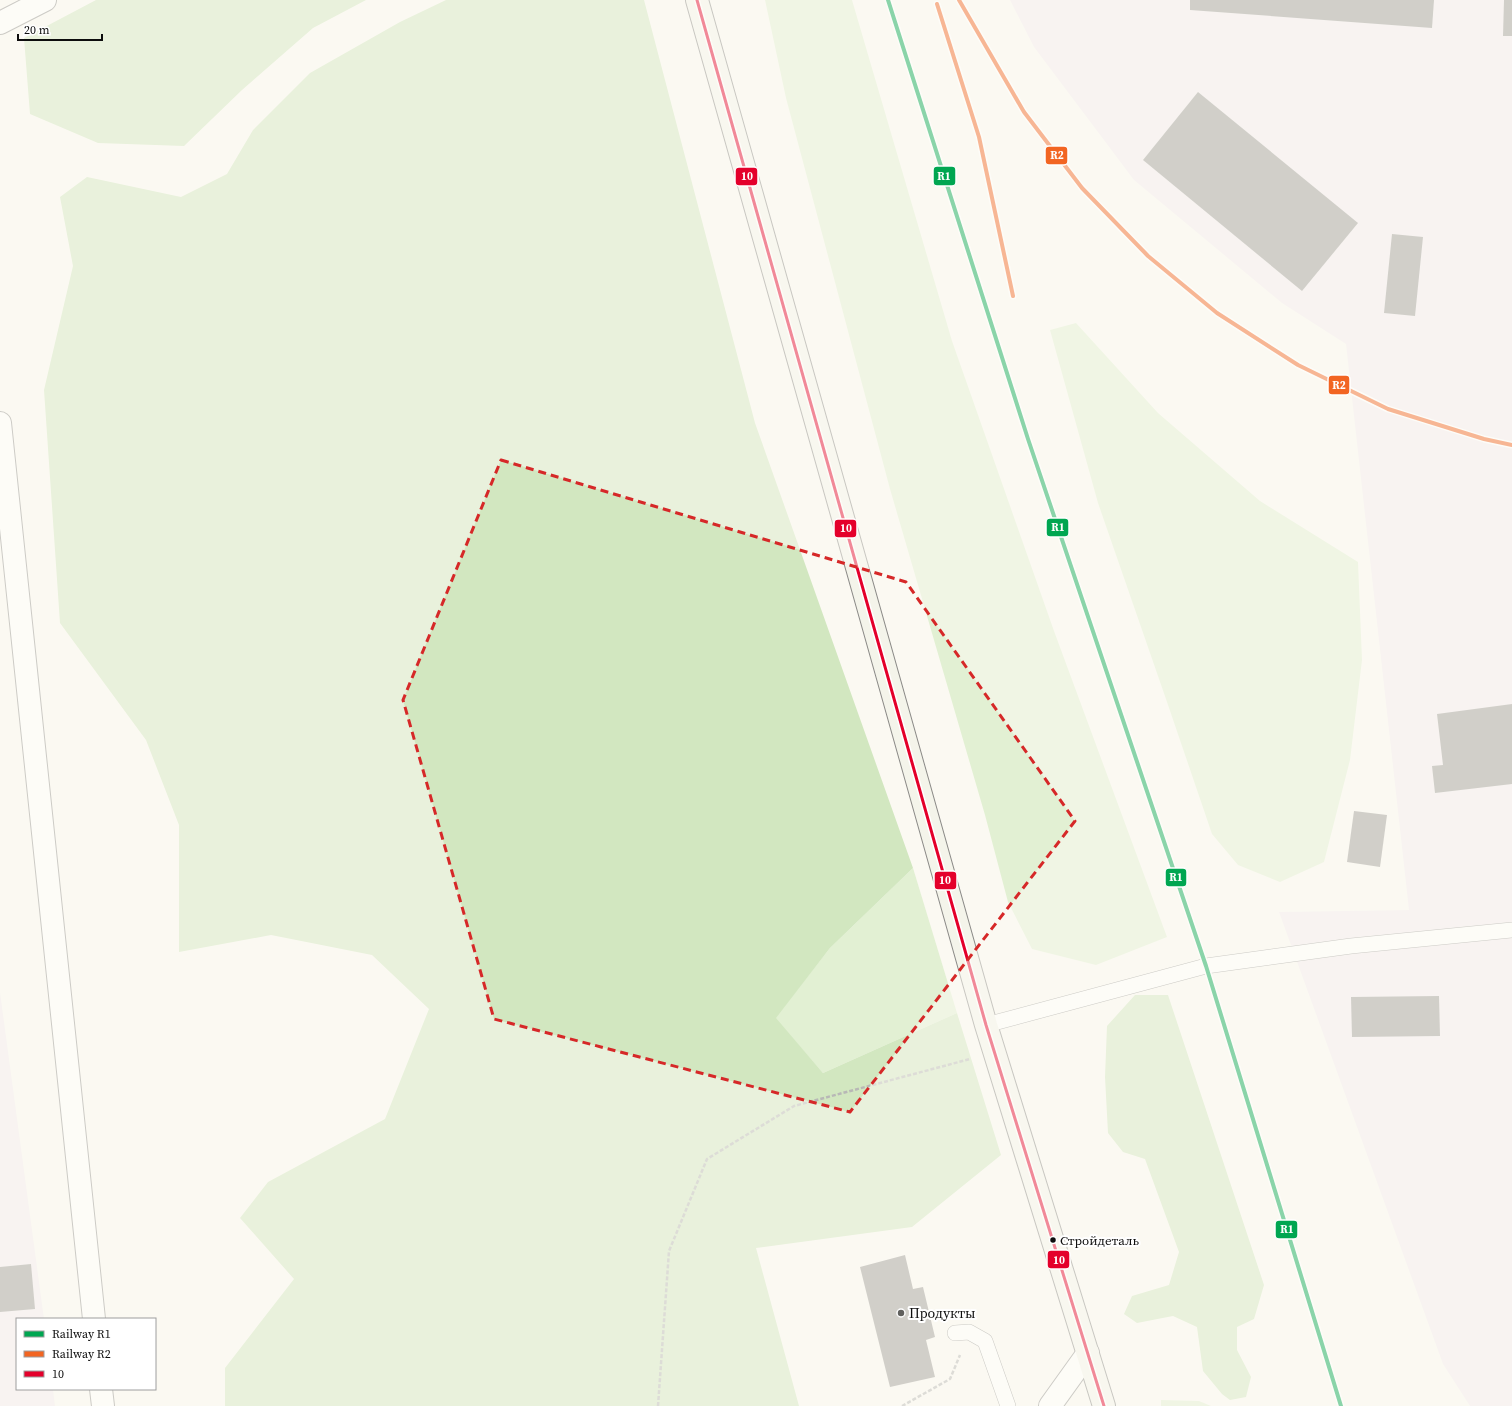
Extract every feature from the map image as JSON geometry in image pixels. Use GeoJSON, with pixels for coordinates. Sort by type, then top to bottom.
{"type":"FeatureCollection","features":[{"type":"Feature","properties":{"kind":"street"},"geometry":{"type":"LineString","coordinates":[[0,23],[45,0]]}},
{"type":"Feature","properties":{"kind":"street"},"geometry":{"type":"LineString","coordinates":[[697,0],[986,1025],[1104,1406]]}},
{"type":"Feature","properties":{"kind":"street"},"geometry":{"type":"LineString","coordinates":[[0,423],[94,1318]]}},
{"type":"Feature","properties":{"kind":"street"},"geometry":{"type":"LineString","coordinates":[[1050,1406],[1088,1354]]}},
{"type":"Feature","properties":{"kind":"street"},"geometry":{"type":"LineString","coordinates":[[101,1390],[103,1406]]}},
{"type":"Feature","properties":{"kind":"lane"},"geometry":{"type":"LineString","coordinates":[[986,1025],[1206,966],[1351,946],[1512,930]]}},
{"type":"Feature","properties":{"kind":"lane"},"geometry":{"type":"LineString","coordinates":[[962,1332],[985,1341],[1008,1406]]}},
{"type":"Feature","properties":{"kind":"path"},"geometry":{"type":"LineString","coordinates":[[658,1406],[669,1251],[706,1159],[794,1106],[995,1053]]}},
{"type":"Feature","properties":{"kind":"path"},"geometry":{"type":"LineString","coordinates":[[902,1406],[950,1379],[962,1332]]}},
{"type":"Feature","properties":{"kind":"highlighted area"},"geometry":{"type":"Polygon","coordinates":[[[501,460],[906,582],[1075,821],[850,1112],[494,1019],[403,700],[501,460]]]}},
{"type":"Feature","properties":{"kind":"shaded area"},"geometry":{"type":"Polygon","coordinates":[[[1010,0],[1512,0],[1512,1406],[1470,1406],[1443,1364],[1279,912],[1409,910],[1346,344],[1282,303],[1134,180],[1034,47],[1010,0]]]}},
{"type":"Feature","properties":{"kind":"shaded area"},"geometry":{"type":"Polygon","coordinates":[[[0,992],[44,1318],[16,1318],[16,1390],[53,1390],[55,1406],[0,1406],[0,992]]]}},
{"type":"Feature","properties":{"kind":"green space"},"geometry":{"type":"Polygon","coordinates":[[[96,0],[366,0],[313,28],[242,90],[184,146],[98,143],[30,114],[24,38],[96,0]]]}},
{"type":"Feature","properties":{"kind":"green space"},"geometry":{"type":"Polygon","coordinates":[[[446,0],[644,0],[755,423],[913,868],[830,948],[776,1018],[823,1073],[957,1013],[1001,1155],[912,1227],[756,1248],[799,1406],[225,1406],[225,1368],[294,1279],[240,1218],[268,1182],[385,1119],[429,1009],[372,955],[271,935],[179,952],[179,825],[146,740],[60,623],[44,390],[73,266],[60,197],[87,177],[181,197],[227,174],[253,130],[310,73],[400,22],[446,0]]]}},
{"type":"Feature","properties":{"kind":"green space"},"geometry":{"type":"Polygon","coordinates":[[[765,0],[852,0],[952,341],[1054,631],[1167,937],[1096,965],[1032,949],[1008,902],[985,815],[890,489],[786,98],[765,0]]]}},
{"type":"Feature","properties":{"kind":"green space"},"geometry":{"type":"Polygon","coordinates":[[[1076,323],[1158,413],[1260,501],[1358,562],[1362,660],[1350,760],[1324,862],[1280,882],[1238,865],[1212,834],[1098,503],[1050,330],[1076,323]]]}},
{"type":"Feature","properties":{"kind":"green space"},"geometry":{"type":"Polygon","coordinates":[[[913,868],[957,1013],[823,1073],[775,1018],[830,948],[913,868]]]}},
{"type":"Feature","properties":{"kind":"green space"},"geometry":{"type":"Polygon","coordinates":[[[1135,995],[1168,995],[1264,1285],[1254,1319],[1237,1327],[1237,1350],[1251,1377],[1246,1397],[1230,1400],[1222,1394],[1203,1371],[1197,1327],[1173,1316],[1137,1323],[1124,1314],[1132,1296],[1169,1285],[1179,1252],[1145,1159],[1123,1152],[1108,1133],[1105,1077],[1107,1026],[1135,995]]]}},
{"type":"Feature","properties":{"kind":"green space"},"geometry":{"type":"Polygon","coordinates":[[[1161,1400],[1199,1401],[1211,1406],[1161,1406],[1161,1400]]]}},
{"type":"Feature","properties":{"kind":"building"},"geometry":{"type":"Polygon","coordinates":[[[1190,0],[1434,0],[1432,28],[1190,10],[1190,0]]]}},
{"type":"Feature","properties":{"kind":"building"},"geometry":{"type":"Polygon","coordinates":[[[1504,0],[1512,0],[1512,36],[1503,36],[1504,0]]]}},
{"type":"Feature","properties":{"kind":"building"},"geometry":{"type":"Polygon","coordinates":[[[1198,92],[1358,223],[1302,291],[1143,160],[1198,92]]]}},
{"type":"Feature","properties":{"kind":"building"},"geometry":{"type":"Polygon","coordinates":[[[1392,234],[1423,237],[1415,316],[1384,313],[1392,234]]]}},
{"type":"Feature","properties":{"kind":"building"},"geometry":{"type":"Polygon","coordinates":[[[1512,704],[1512,784],[1435,793],[1432,766],[1443,765],[1437,714],[1512,704]]]}},
{"type":"Feature","properties":{"kind":"building"},"geometry":{"type":"Polygon","coordinates":[[[1354,811],[1387,815],[1380,867],[1347,862],[1354,811]]]}},
{"type":"Feature","properties":{"kind":"building"},"geometry":{"type":"Polygon","coordinates":[[[1439,996],[1440,1036],[1352,1037],[1351,997],[1439,996]]]}},
{"type":"Feature","properties":{"kind":"building","name":"Продукты"},"geometry":{"type":"Polygon","coordinates":[[[905,1255],[913,1289],[923,1287],[935,1337],[926,1340],[935,1377],[890,1387],[860,1267],[905,1255]]]}},
{"type":"Feature","properties":{"kind":"building"},"geometry":{"type":"Polygon","coordinates":[[[31,1264],[35,1309],[0,1312],[0,1267],[31,1264]]]}},
{"type":"Feature","properties":{"kind":"rail line","name":"R1"},"geometry":{"type":"LineString","coordinates":[[888,0],[1028,439],[1206,966],[1341,1406]]}},
{"type":"Feature","properties":{"kind":"rail line","name":"R2"},"geometry":{"type":"LineString","coordinates":[[959,0],[1024,112],[1082,188],[1148,256],[1217,313],[1298,365],[1388,409],[1484,439],[1512,445]]}},
{"type":"Feature","properties":{"kind":"rail line","name":"R2"},"geometry":{"type":"LineString","coordinates":[[937,4],[979,137],[1013,296]]}},
{"type":"Feature","properties":{"kind":"transit line","name":"10"},"geometry":{"type":"LineString","coordinates":[[697,0],[986,1025],[1104,1406]]}},
{"type":"Feature","properties":{"kind":"place","name":"Стройдеталь"},"geometry":{"type":"Point","coordinates":[1053,1240]}},
{"type":"Feature","properties":{"kind":"place","name":"Продукты"},"geometry":{"type":"Point","coordinates":[901,1313]}}]}
